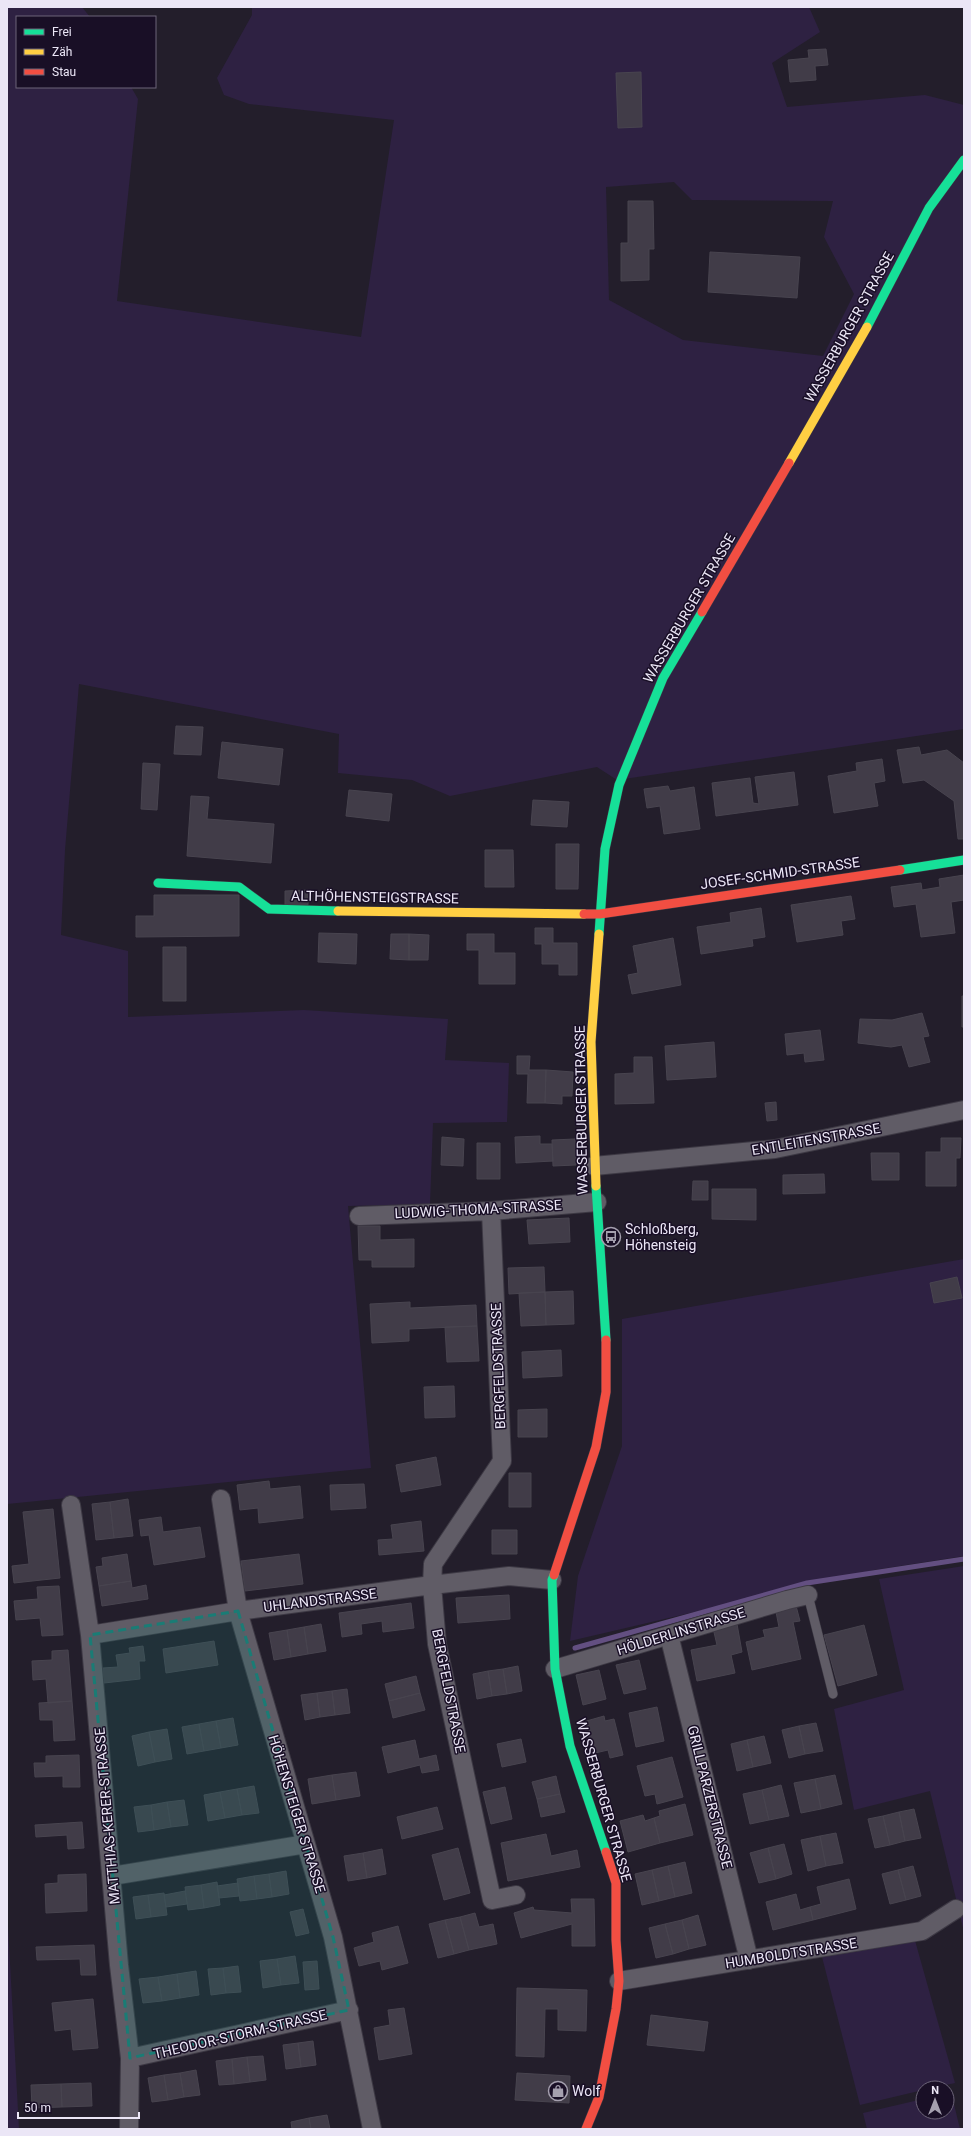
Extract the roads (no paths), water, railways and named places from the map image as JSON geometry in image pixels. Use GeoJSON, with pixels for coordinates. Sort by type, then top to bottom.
{"type":"FeatureCollection","features":[{"type":"Feature","properties":{"kind":"street","name":"WASSERBURGER STRASSE"},"geometry":{"type":"LineString","coordinates":[[586,2129],[599,2097],[616,2009],[619,1980],[616,1940],[616,1883],[570,1746],[555,1669],[552,1580],[596,1447],[606,1392],[606,1323],[594,1166],[591,1042],[605,849],[619,785],[662,678],[858,344],[929,208],[964,160]]}},
{"type":"Feature","properties":{"kind":"street","name":"JOSEF-SCHMID-STRASSE"},"geometry":{"type":"LineString","coordinates":[[600,914],[964,860]]}},
{"type":"Feature","properties":{"kind":"street","name":"ALTHÖHENSTEIGSTRASSE"},"geometry":{"type":"LineString","coordinates":[[158,883],[239,887],[269,908],[287,910],[600,914]]}},
{"type":"Feature","properties":{"kind":"street","name":"ENTLEITENSTRASSE"},"geometry":{"type":"LineString","coordinates":[[594,1166],[775,1149],[964,1110]]}},
{"type":"Feature","properties":{"kind":"street","name":"LUDWIG-THOMA-STRASSE"},"geometry":{"type":"LineString","coordinates":[[359,1216],[491,1211],[597,1202]]}},
{"type":"Feature","properties":{"kind":"street","name":"BERGFELDSTRASSE"},"geometry":{"type":"LineString","coordinates":[[491,1211],[502,1461],[433,1564],[432,1585],[437,1644],[492,1900],[516,1895]]}},
{"type":"Feature","properties":{"kind":"street","name":"HÖHENSTEIGER STRASSE"},"geometry":{"type":"LineString","coordinates":[[221,1499],[238,1611],[264,1705],[333,1936],[372,2129]]}},
{"type":"Feature","properties":{"kind":"street","name":"MATTHIAS-KERER-STRASSE"},"geometry":{"type":"LineString","coordinates":[[71,1505],[90,1635],[119,1965],[130,2058],[129,2129]]}},
{"type":"Feature","properties":{"kind":"street","name":"UHLANDSTRASSE"},"geometry":{"type":"LineString","coordinates":[[90,1635],[238,1611],[432,1585],[510,1576],[552,1580]]}},
{"type":"Feature","properties":{"kind":"street","name":"HÖLDERLINSTRASSE"},"geometry":{"type":"LineString","coordinates":[[555,1669],[787,1600],[808,1596]]}},
{"type":"Feature","properties":{"kind":"street","name":"GRILLPARZERSTRASSE"},"geometry":{"type":"LineString","coordinates":[[669,1635],[749,1960]]}},
{"type":"Feature","properties":{"kind":"street"},"geometry":{"type":"LineString","coordinates":[[112,1876],[306,1844]]}},
{"type":"Feature","properties":{"kind":"street","name":"HUMBOLDTSTRASSE"},"geometry":{"type":"LineString","coordinates":[[619,1980],[922,1931],[956,1909]]}},
{"type":"Feature","properties":{"kind":"street","name":"THEODOR-STORM-STRASSE"},"geometry":{"type":"LineString","coordinates":[[130,2058],[349,2010]]}},
{"type":"Feature","properties":{"kind":"lane"},"geometry":{"type":"LineString","coordinates":[[808,1596],[833,1694]]}},
{"type":"Feature","properties":{"kind":"waterway"},"geometry":{"type":"LineString","coordinates":[[575,1648],[807,1583],[964,1559]]}},
{"type":"Feature","properties":{"kind":"place","name":"Schloßberg, Höhensteig"},"geometry":{"type":"Point","coordinates":[611,1237]}},
{"type":"Feature","properties":{"kind":"place","name":"Wolf"},"geometry":{"type":"Point","coordinates":[558,2091]}}]}
